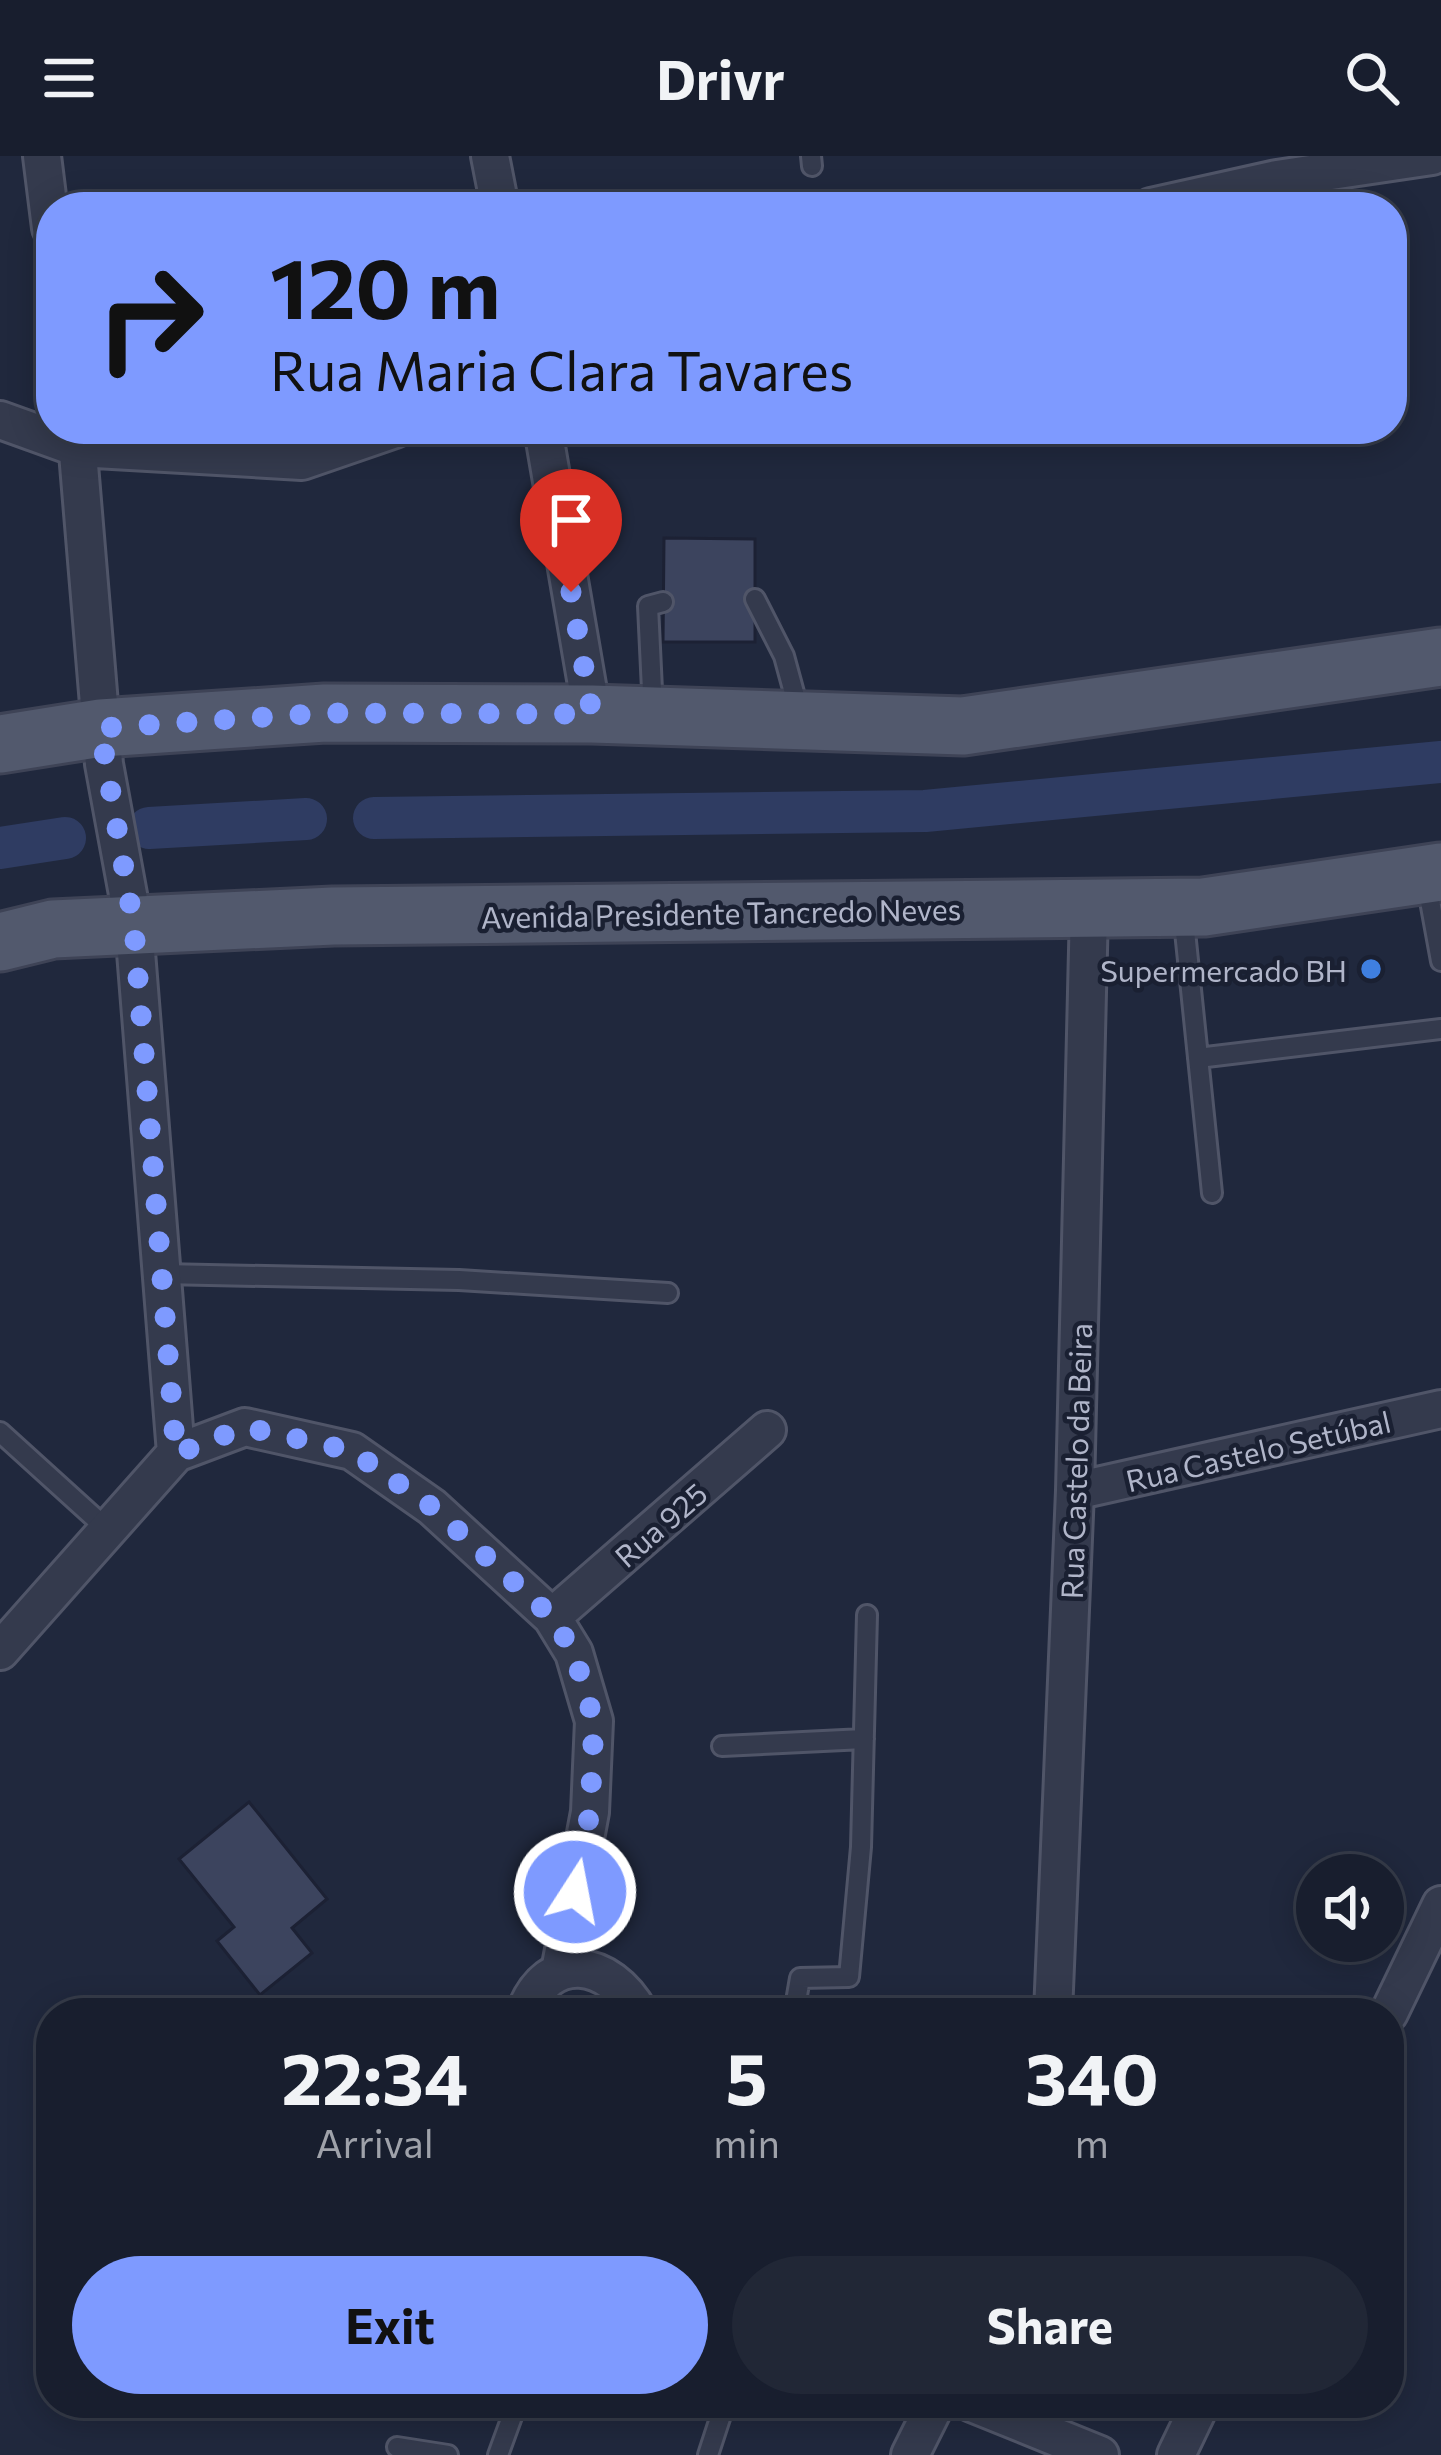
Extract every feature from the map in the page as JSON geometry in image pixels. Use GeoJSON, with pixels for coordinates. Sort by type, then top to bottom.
{"type":"FeatureCollection","features":[{"type":"Feature","properties":{"kind":"main road"},"geometry":{"type":"LineString","coordinates":[[0,744],[100,728],[325,713],[592,714],[963,726],[1441,657]]}},
{"type":"Feature","properties":{"kind":"main road","name":"Avenida Presidente Tancredo Neves"},"geometry":{"type":"LineString","coordinates":[[0,942],[53,929],[131,900],[333,916],[1089,909],[1182,907],[1433,873]]}},
{"type":"Feature","properties":{"kind":"street"},"geometry":{"type":"LineString","coordinates":[[42,156],[46,192]]}},
{"type":"Feature","properties":{"kind":"street"},"geometry":{"type":"LineString","coordinates":[[490,156],[497,192]]}},
{"type":"Feature","properties":{"kind":"street"},"geometry":{"type":"LineString","coordinates":[[1218,192],[1432,156]]}},
{"type":"Feature","properties":{"kind":"street"},"geometry":{"type":"LineString","coordinates":[[0,420],[36,428]]}},
{"type":"Feature","properties":{"kind":"street"},"geometry":{"type":"LineString","coordinates":[[77,444],[100,728],[131,900],[176,1454]]}},
{"type":"Feature","properties":{"kind":"street"},"geometry":{"type":"LineString","coordinates":[[136,444],[302,461],[351,444]]}},
{"type":"Feature","properties":{"kind":"street"},"geometry":{"type":"LineString","coordinates":[[546,444],[592,714]]}},
{"type":"Feature","properties":{"kind":"street","name":"Rua Castelo da Beira"},"geometry":{"type":"LineString","coordinates":[[1054,1998],[1075,1491],[1089,909]]}},
{"type":"Feature","properties":{"kind":"street","name":"Rua Castelo Setúbal"},"geometry":{"type":"LineString","coordinates":[[1075,1491],[1441,1409]]}},
{"type":"Feature","properties":{"kind":"street"},"geometry":{"type":"LineString","coordinates":[[0,1651],[176,1454],[245,1427],[352,1451],[432,1507],[552,1617],[574,1653],[594,1721],[590,1812],[560,1971]]}},
{"type":"Feature","properties":{"kind":"street","name":"Rua 925"},"geometry":{"type":"LineString","coordinates":[[552,1617],[766,1430]]}},
{"type":"Feature","properties":{"kind":"street"},"geometry":{"type":"LineString","coordinates":[[1396,1998],[1441,1905]]}},
{"type":"Feature","properties":{"kind":"street"},"geometry":{"type":"LineString","coordinates":[[531,1998],[560,1971],[594,1969],[624,1985],[631,1998]]}},
{"type":"Feature","properties":{"kind":"street"},"geometry":{"type":"LineString","coordinates":[[910,2455],[928,2418]]}},
{"type":"Feature","properties":{"kind":"street"},"geometry":{"type":"LineString","coordinates":[[1009,2418],[1100,2455]]}},
{"type":"Feature","properties":{"kind":"street"},"geometry":{"type":"LineString","coordinates":[[1176,2455],[1194,2418]]}},
{"type":"Feature","properties":{"kind":"lane"},"geometry":{"type":"LineString","coordinates":[[754,599],[784,656],[802,721]]}},
{"type":"Feature","properties":{"kind":"lane"},"geometry":{"type":"LineString","coordinates":[[653,716],[647,605],[663,602]]}},
{"type":"Feature","properties":{"kind":"lane"},"geometry":{"type":"LineString","coordinates":[[1433,873],[1441,961]]}},
{"type":"Feature","properties":{"kind":"lane"},"geometry":{"type":"LineString","coordinates":[[1182,907],[1212,1193]]}},
{"type":"Feature","properties":{"kind":"lane"},"geometry":{"type":"LineString","coordinates":[[1198,1058],[1441,1029]]}},
{"type":"Feature","properties":{"kind":"lane"},"geometry":{"type":"LineString","coordinates":[[162,1274],[438,1279],[668,1293]]}},
{"type":"Feature","properties":{"kind":"lane"},"geometry":{"type":"LineString","coordinates":[[0,1432],[108,1530]]}},
{"type":"Feature","properties":{"kind":"lane"},"geometry":{"type":"LineString","coordinates":[[797,1998],[800,1978],[850,1977],[867,1615]]}},
{"type":"Feature","properties":{"kind":"lane"},"geometry":{"type":"LineString","coordinates":[[722,1746],[864,1739]]}},
{"type":"Feature","properties":{"kind":"lane"},"geometry":{"type":"LineString","coordinates":[[498,2455],[512,2418]]}},
{"type":"Feature","properties":{"kind":"lane"},"geometry":{"type":"LineString","coordinates":[[708,2455],[720,2418]]}},
{"type":"Feature","properties":{"kind":"lane"},"geometry":{"type":"LineString","coordinates":[[397,2447],[448,2455]]}},
{"type":"Feature","properties":{"kind":"building"},"geometry":{"type":"Polygon","coordinates":[[[664,538],[755,539],[755,642],[663,642],[664,538]]]}},
{"type":"Feature","properties":{"kind":"building"},"geometry":{"type":"Polygon","coordinates":[[[249,1802],[327,1899],[292,1928],[312,1953],[260,1995],[217,1941],[234,1927],[179,1859],[249,1802]]]}},
{"type":"Feature","properties":{"kind":"waterway"},"geometry":{"type":"LineString","coordinates":[[374,818],[925,811],[1441,762]]}},
{"type":"Feature","properties":{"kind":"waterway"},"geometry":{"type":"LineString","coordinates":[[149,828],[306,819]]}},
{"type":"Feature","properties":{"kind":"waterway"},"geometry":{"type":"LineString","coordinates":[[0,848],[65,838]]}},
{"type":"Feature","properties":{"kind":"place","name":"Supermercado BH"},"geometry":{"type":"Point","coordinates":[1371,969]}},
{"type":"Feature","properties":{"kind":"route"},"geometry":{"type":"LineString","coordinates":[[571,592],[592,714],[325,713],[100,728],[134,927],[176,1454],[245,1427],[352,1451],[432,1507],[552,1617],[574,1653],[594,1721],[590,1812],[575,1892]]}}]}
